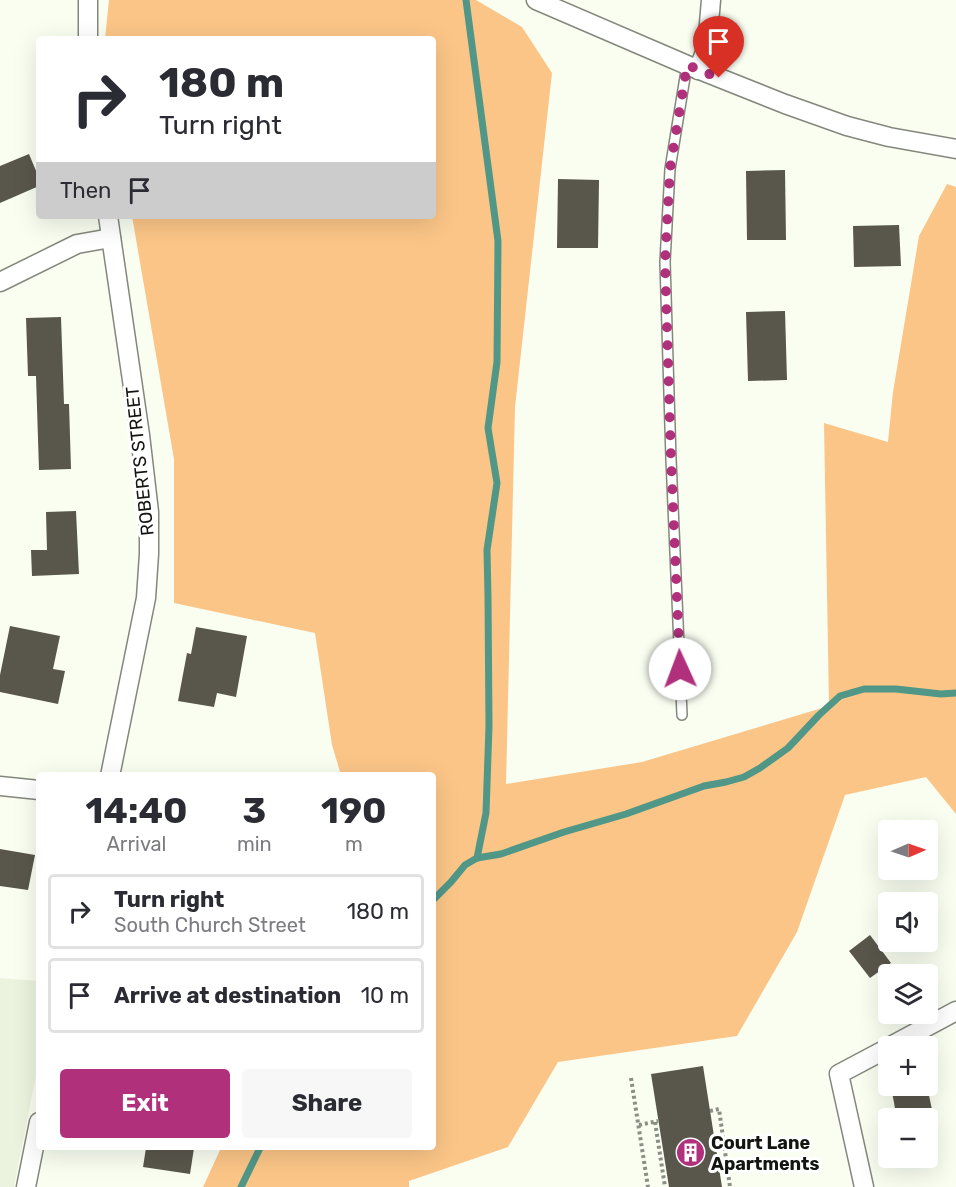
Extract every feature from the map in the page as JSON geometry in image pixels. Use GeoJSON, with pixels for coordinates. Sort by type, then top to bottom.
{"type":"FeatureCollection","features":[{"type":"Feature","properties":{"kind":"street"},"geometry":{"type":"LineString","coordinates":[[88,0],[88,36]]}},
{"type":"Feature","properties":{"kind":"street"},"geometry":{"type":"LineString","coordinates":[[536,0],[692,68],[847,126],[889,137],[956,148]]}},
{"type":"Feature","properties":{"kind":"street"},"geometry":{"type":"LineString","coordinates":[[692,68],[707,47],[711,0]]}},
{"type":"Feature","properties":{"kind":"street","name":"ROBERTS STREET"},"geometry":{"type":"LineString","coordinates":[[108,219],[145,470],[149,523],[146,598],[111,772]]}},
{"type":"Feature","properties":{"kind":"street"},"geometry":{"type":"LineString","coordinates":[[0,282],[77,244],[111,238]]}},
{"type":"Feature","properties":{"kind":"street"},"geometry":{"type":"LineString","coordinates":[[0,786],[36,790]]}},
{"type":"Feature","properties":{"kind":"street"},"geometry":{"type":"LineString","coordinates":[[909,1036],[956,1011]]}},
{"type":"Feature","properties":{"kind":"street"},"geometry":{"type":"LineString","coordinates":[[864,1187],[839,1074],[878,1053]]}},
{"type":"Feature","properties":{"kind":"street"},"geometry":{"type":"LineString","coordinates":[[26,1187],[36,1137]]}},
{"type":"Feature","properties":{"kind":"lane"},"geometry":{"type":"LineString","coordinates":[[682,715],[665,262],[670,169],[692,68]]}},
{"type":"Feature","properties":{"kind":"path"},"geometry":{"type":"LineString","coordinates":[[632,1078],[648,1187]]}},
{"type":"Feature","properties":{"kind":"path"},"geometry":{"type":"LineString","coordinates":[[710,1111],[719,1109],[730,1185],[722,1185]]}},
{"type":"Feature","properties":{"kind":"path"},"geometry":{"type":"LineString","coordinates":[[638,1125],[657,1121],[665,1187]]}},
{"type":"Feature","properties":{"kind":"shaded area"},"geometry":{"type":"Polygon","coordinates":[[[109,0],[476,0],[522,27],[552,73],[515,407],[506,784],[642,762],[829,706],[824,423],[888,442],[893,392],[919,236],[947,184],[956,187],[956,814],[926,777],[845,795],[797,932],[737,1036],[558,1062],[508,1147],[409,1181],[409,1187],[203,1187],[220,1150],[436,1150],[436,772],[340,772],[332,745],[315,633],[174,603],[174,459],[133,219],[436,219],[436,36],[105,36],[109,0]]]}},
{"type":"Feature","properties":{"kind":"shaded area"},"geometry":{"type":"Polygon","coordinates":[[[0,978],[36,981],[36,1075],[14,1187],[0,1187],[0,978]]]}},
{"type":"Feature","properties":{"kind":"building"},"geometry":{"type":"Polygon","coordinates":[[[29,154],[36,171],[36,187],[0,203],[0,166],[29,154]]]}},
{"type":"Feature","properties":{"kind":"building"},"geometry":{"type":"Polygon","coordinates":[[[785,170],[786,240],[747,240],[746,171],[785,170]]]}},
{"type":"Feature","properties":{"kind":"building"},"geometry":{"type":"Polygon","coordinates":[[[558,179],[599,180],[598,248],[557,248],[558,179]]]}},
{"type":"Feature","properties":{"kind":"building"},"geometry":{"type":"Polygon","coordinates":[[[899,225],[901,266],[854,267],[853,226],[899,225]]]}},
{"type":"Feature","properties":{"kind":"building"},"geometry":{"type":"Polygon","coordinates":[[[785,311],[787,380],[748,381],[746,312],[785,311]]]}},
{"type":"Feature","properties":{"kind":"building"},"geometry":{"type":"Polygon","coordinates":[[[61,317],[64,404],[69,404],[71,469],[39,470],[36,376],[28,376],[26,318],[61,317]]]}},
{"type":"Feature","properties":{"kind":"building"},"geometry":{"type":"Polygon","coordinates":[[[76,511],[79,574],[32,576],[31,550],[47,550],[46,512],[76,511]]]}},
{"type":"Feature","properties":{"kind":"building"},"geometry":{"type":"Polygon","coordinates":[[[10,626],[60,636],[53,669],[65,671],[58,704],[0,692],[0,675],[10,626]]]}},
{"type":"Feature","properties":{"kind":"building"},"geometry":{"type":"Polygon","coordinates":[[[196,627],[247,636],[236,697],[217,693],[214,707],[178,701],[187,653],[191,654],[196,627]]]}},
{"type":"Feature","properties":{"kind":"building"},"geometry":{"type":"Polygon","coordinates":[[[0,849],[35,855],[28,890],[0,886],[0,849]]]}},
{"type":"Feature","properties":{"kind":"building"},"geometry":{"type":"Polygon","coordinates":[[[870,935],[878,946],[878,952],[883,952],[891,963],[878,964],[878,972],[870,978],[849,951],[870,935]]]}},
{"type":"Feature","properties":{"kind":"building","name":"Court Lane Apartments"},"geometry":{"type":"Polygon","coordinates":[[[703,1066],[722,1187],[669,1187],[651,1074],[703,1066]]]}},
{"type":"Feature","properties":{"kind":"building"},"geometry":{"type":"Polygon","coordinates":[[[893,1096],[929,1096],[932,1108],[895,1108],[893,1096]]]}},
{"type":"Feature","properties":{"kind":"building"},"geometry":{"type":"Polygon","coordinates":[[[146,1150],[194,1150],[190,1174],[143,1167],[146,1150]]]}},
{"type":"Feature","properties":{"kind":"waterway"},"geometry":{"type":"LineString","coordinates":[[466,0],[498,241],[497,362],[488,428],[497,483],[487,550],[489,726],[486,813],[477,858]]}},
{"type":"Feature","properties":{"kind":"waterway"},"geometry":{"type":"LineString","coordinates":[[436,897],[465,865],[477,858],[501,854],[704,786],[744,777],[788,748],[840,696],[864,689],[956,693]]}},
{"type":"Feature","properties":{"kind":"waterway"},"geometry":{"type":"LineString","coordinates":[[241,1187],[259,1150]]}},
{"type":"Feature","properties":{"kind":"place","name":"Court Lane Apartments"},"geometry":{"type":"Point","coordinates":[690,1153]}},
{"type":"Feature","properties":{"kind":"route"},"geometry":{"type":"LineString","coordinates":[[680,669],[665,262],[670,169],[687,65],[719,78]]}}]}
